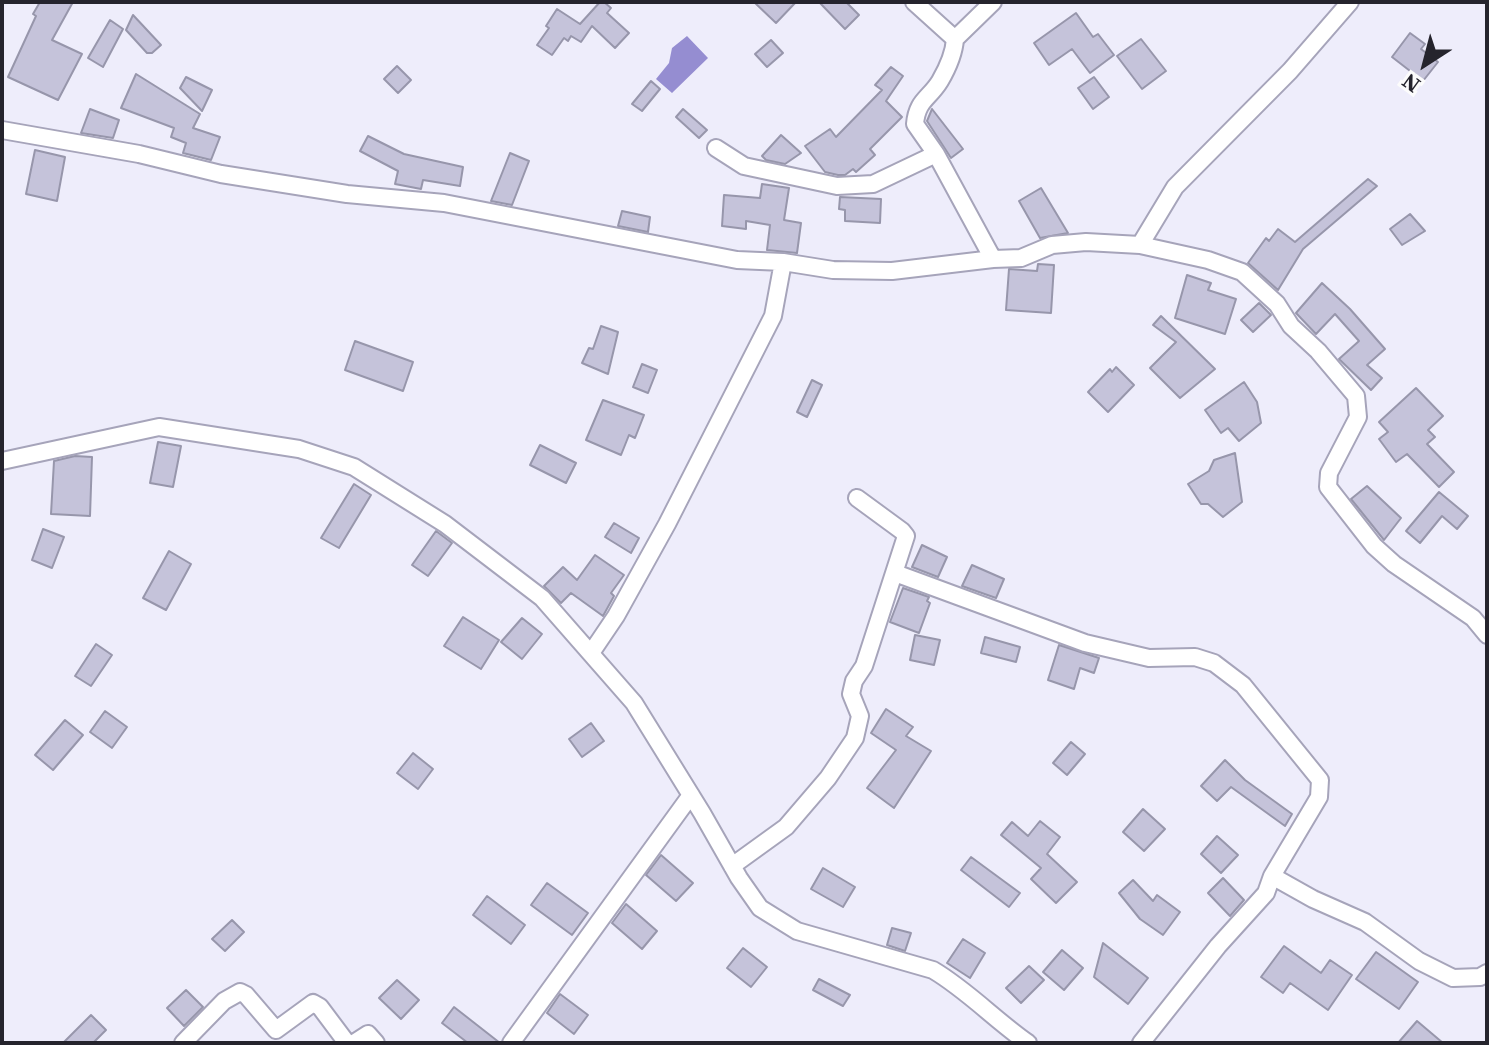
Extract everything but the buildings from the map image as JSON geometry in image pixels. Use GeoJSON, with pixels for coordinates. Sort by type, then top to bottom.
{"type":"FeatureCollection","features":[{"type":"Feature","properties":{"kind":"street"},"geometry":{"type":"LineString","coordinates":[[914,2],[955,39]]}},
{"type":"Feature","properties":{"kind":"street"},"geometry":{"type":"LineString","coordinates":[[993,2],[955,39],[950,60],[939,83],[916,108],[915,124],[936,154],[993,259]]}},
{"type":"Feature","properties":{"kind":"street"},"geometry":{"type":"LineString","coordinates":[[1140,245],[1175,187],[1290,71],[1350,2]]}},
{"type":"Feature","properties":{"kind":"street"},"geometry":{"type":"LineString","coordinates":[[2,130],[139,154],[221,174],[347,194],[444,203],[737,260],[783,265],[892,271],[1021,258],[1052,245],[1086,242],[1140,245],[1208,260],[1242,272],[1277,304],[1291,326],[1318,351],[1356,396],[1358,417],[1329,473],[1328,487],[1374,546],[1394,564],[1473,618],[1487,635]]}},
{"type":"Feature","properties":{"kind":"street"},"geometry":{"type":"LineString","coordinates":[[716,148],[744,166],[837,186],[873,184],[936,154]]}},
{"type":"Feature","properties":{"kind":"street"},"geometry":{"type":"LineString","coordinates":[[591,653],[616,616],[773,316],[783,265]]}},
{"type":"Feature","properties":{"kind":"street"},"geometry":{"type":"LineString","coordinates":[[2,461],[159,427],[299,449],[354,467],[445,524],[542,598],[634,703],[760,908],[797,931],[933,970],[950,980],[998,1022],[1028,1043]]}},
{"type":"Feature","properties":{"kind":"street"},"geometry":{"type":"LineString","coordinates":[[732,866],[786,827],[828,778],[855,738],[860,716],[851,694],[854,681],[864,666],[906,536],[857,498]]}},
{"type":"Feature","properties":{"kind":"street"},"geometry":{"type":"LineString","coordinates":[[895,573],[1085,643],[1149,658],[1195,657],[1214,663],[1243,685],[1320,780],[1319,797],[1272,876],[1266,893],[1218,946],[1141,1043]]}},
{"type":"Feature","properties":{"kind":"street"},"geometry":{"type":"LineString","coordinates":[[511,1043],[691,795]]}},
{"type":"Feature","properties":{"kind":"street"},"geometry":{"type":"LineString","coordinates":[[1272,876],[1313,899],[1365,922],[1419,961],[1453,978],[1480,977],[1487,973]]}},
{"type":"Feature","properties":{"kind":"street"},"geometry":{"type":"LineString","coordinates":[[183,1043],[224,1001],[240,992],[276,1030],[313,1003],[320,1007],[347,1043]]}},
{"type":"Feature","properties":{"kind":"street"},"geometry":{"type":"LineString","coordinates":[[354,1043],[368,1034],[376,1043]]}},
{"type":"Feature","properties":{"kind":"shaded area"},"geometry":{"type":"Polygon","coordinates":[[[687,36],[708,58],[672,93],[656,79],[669,63],[672,48],[687,36]]]}}]}
